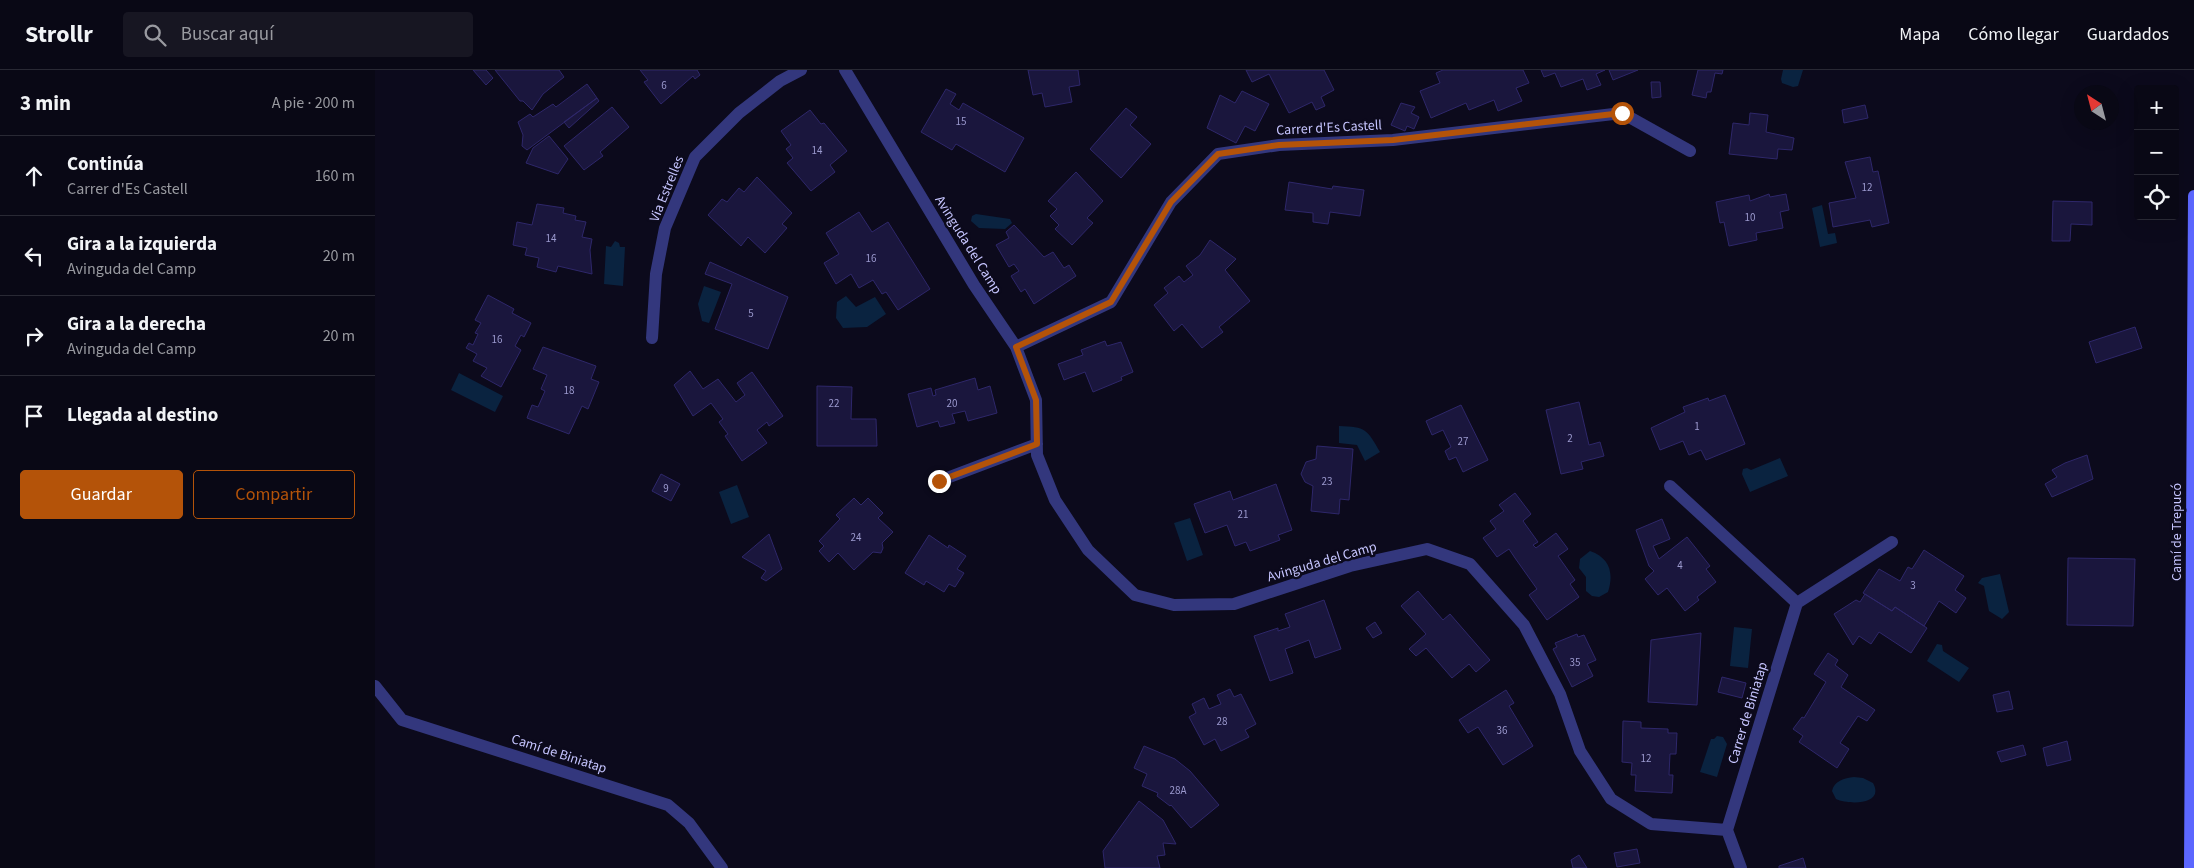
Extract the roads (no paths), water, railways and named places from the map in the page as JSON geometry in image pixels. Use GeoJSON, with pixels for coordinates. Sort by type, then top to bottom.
{"type":"FeatureCollection","features":[{"type":"Feature","properties":{"kind":"street","name":"Via Estrelles"},"geometry":{"type":"LineString","coordinates":[[652,338],[656,274],[665,228],[695,157],[739,113],[780,81],[801,70]]}},
{"type":"Feature","properties":{"kind":"street","name":"Avinguda del Camp"},"geometry":{"type":"LineString","coordinates":[[845,70],[974,285],[1016,347],[1036,400],[1037,455],[1055,500],[1088,550],[1135,594],[1174,605],[1234,604],[1350,566],[1427,550],[1470,564],[1524,625],[1560,694],[1580,751],[1611,799],[1651,824],[1727,830]]}},
{"type":"Feature","properties":{"kind":"street","name":"Carrer d'Es Castell"},"geometry":{"type":"LineString","coordinates":[[1016,347],[1111,302],[1171,202],[1218,154],[1279,145],[1393,140],[1622,113],[1690,150]]}},
{"type":"Feature","properties":{"kind":"street","name":"Camí de Trepucó"},"geometry":{"type":"LineString","coordinates":[[2190,868],[2194,196]]}},
{"type":"Feature","properties":{"kind":"street"},"geometry":{"type":"LineString","coordinates":[[939,481],[1037,444]]}},
{"type":"Feature","properties":{"kind":"street"},"geometry":{"type":"LineString","coordinates":[[1670,486],[1797,603],[1892,542]]}},
{"type":"Feature","properties":{"kind":"street","name":"Carrer de Biniatap"},"geometry":{"type":"LineString","coordinates":[[1727,830],[1797,603]]}},
{"type":"Feature","properties":{"kind":"street","name":"Camí de Biniatap"},"geometry":{"type":"LineString","coordinates":[[375,686],[402,720],[668,806],[689,823],[722,868]]}},
{"type":"Feature","properties":{"kind":"street"},"geometry":{"type":"LineString","coordinates":[[1727,830],[1741,868]]}},
{"type":"Feature","properties":{"kind":"water"},"geometry":{"type":"Polygon","coordinates":[[[1783,70],[1803,70],[1798,86],[1793,87],[1782,83],[1783,70]]]}},
{"type":"Feature","properties":{"kind":"water"},"geometry":{"type":"Polygon","coordinates":[[[1822,205],[1828,234],[1835,233],[1837,243],[1820,247],[1812,208],[1822,205]]]}},
{"type":"Feature","properties":{"kind":"water"},"geometry":{"type":"Polygon","coordinates":[[[976,214],[1010,219],[1012,223],[1005,229],[979,228],[971,221],[972,216],[976,214]]]}},
{"type":"Feature","properties":{"kind":"water"},"geometry":{"type":"Polygon","coordinates":[[[615,241],[619,243],[620,247],[625,247],[623,286],[604,284],[606,246],[611,247],[615,241]]]}},
{"type":"Feature","properties":{"kind":"water"},"geometry":{"type":"Polygon","coordinates":[[[704,286],[721,292],[709,323],[702,321],[698,304],[704,286]]]}},
{"type":"Feature","properties":{"kind":"water"},"geometry":{"type":"Polygon","coordinates":[[[846,296],[856,307],[875,297],[886,314],[867,327],[843,328],[836,318],[837,302],[846,296]]]}},
{"type":"Feature","properties":{"kind":"water"},"geometry":{"type":"Polygon","coordinates":[[[459,373],[503,396],[495,412],[451,390],[459,373]]]}},
{"type":"Feature","properties":{"kind":"water"},"geometry":{"type":"Polygon","coordinates":[[[1339,426],[1355,427],[1365,431],[1372,438],[1380,452],[1365,461],[1357,445],[1339,443],[1339,426]]]}},
{"type":"Feature","properties":{"kind":"water"},"geometry":{"type":"Polygon","coordinates":[[[1780,458],[1788,476],[1750,492],[1742,474],[1743,469],[1751,470],[1780,458]]]}},
{"type":"Feature","properties":{"kind":"water"},"geometry":{"type":"Polygon","coordinates":[[[737,485],[749,517],[731,524],[719,492],[737,485]]]}},
{"type":"Feature","properties":{"kind":"water"},"geometry":{"type":"Polygon","coordinates":[[[1190,518],[1203,555],[1187,561],[1174,523],[1190,518]]]}},
{"type":"Feature","properties":{"kind":"water"},"geometry":{"type":"Polygon","coordinates":[[[1590,551],[1602,558],[1609,567],[1611,579],[1608,592],[1599,597],[1592,596],[1586,591],[1586,577],[1579,568],[1580,559],[1590,551]]]}},
{"type":"Feature","properties":{"kind":"water"},"geometry":{"type":"Polygon","coordinates":[[[2000,574],[2009,612],[2002,619],[1989,611],[1984,586],[1978,583],[1982,578],[2000,574]]]}},
{"type":"Feature","properties":{"kind":"water"},"geometry":{"type":"Polygon","coordinates":[[[1734,627],[1752,629],[1748,668],[1730,666],[1734,627]]]}},
{"type":"Feature","properties":{"kind":"water"},"geometry":{"type":"Polygon","coordinates":[[[1937,644],[1942,645],[1943,651],[1969,668],[1959,682],[1927,661],[1937,644]]]}},
{"type":"Feature","properties":{"kind":"water"},"geometry":{"type":"Polygon","coordinates":[[[1717,736],[1723,737],[1727,744],[1717,777],[1700,772],[1711,739],[1717,736]]]}},
{"type":"Feature","properties":{"kind":"water"},"geometry":{"type":"Polygon","coordinates":[[[1854,777],[1863,778],[1873,783],[1874,796],[1857,802],[1836,799],[1832,791],[1837,782],[1854,777]]]}}]}
